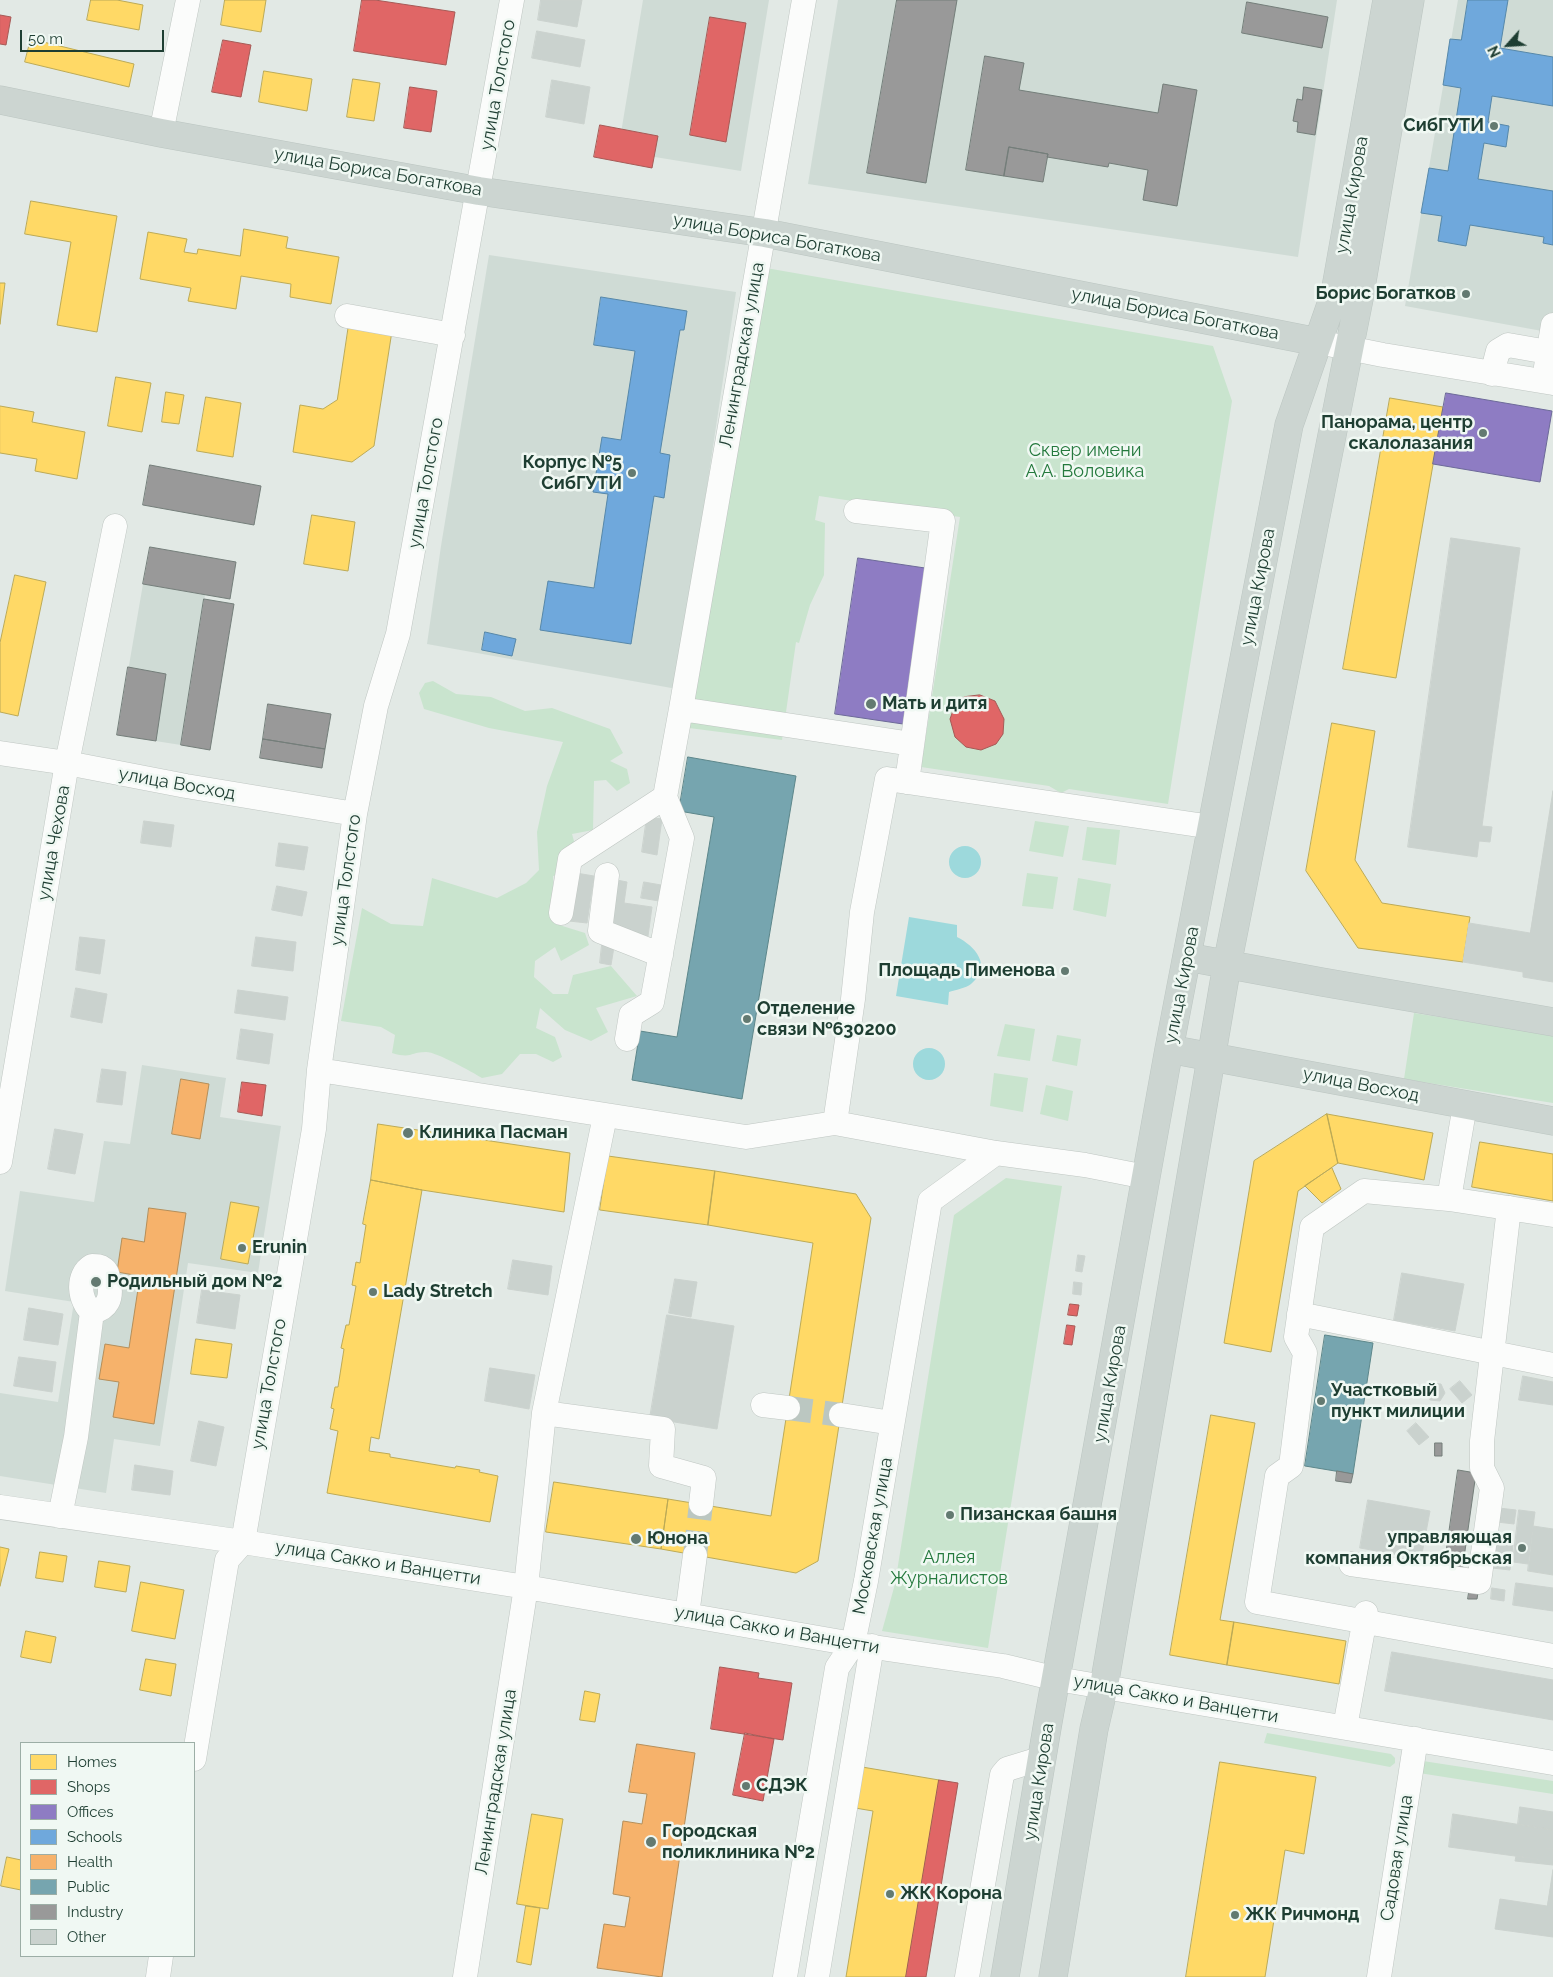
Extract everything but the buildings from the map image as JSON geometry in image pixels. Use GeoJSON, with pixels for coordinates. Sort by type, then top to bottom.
{"type":"FeatureCollection","features":[{"type":"Feature","properties":{"kind":"main road","name":"улица Кирова"},"geometry":{"type":"LineString","coordinates":[[1005,1977],[1169,1049],[1289,425],[1335,294],[1387,0]]}},
{"type":"Feature","properties":{"kind":"main road","name":"улица Кирова"},"geometry":{"type":"LineString","coordinates":[[1054,1977],[1094,1729],[1104,1686],[1228,965],[1359,299],[1410,0]]}},
{"type":"Feature","properties":{"kind":"main road","name":"улица Бориса Богаткова"},"geometry":{"type":"LineString","coordinates":[[0,100],[161,133],[479,191],[765,232],[1318,342]]}},
{"type":"Feature","properties":{"kind":"main road"},"geometry":{"type":"LineString","coordinates":[[1187,957],[1553,1022]]}},
{"type":"Feature","properties":{"kind":"main road","name":"улица Восход"},"geometry":{"type":"LineString","coordinates":[[1169,1049],[1553,1121]]}},
{"type":"Feature","properties":{"kind":"street"},"geometry":{"type":"LineString","coordinates":[[161,133],[188,0]]}},
{"type":"Feature","properties":{"kind":"street","name":"улица Толстого"},"geometry":{"type":"LineString","coordinates":[[243,1542],[314,1129],[319,1070],[355,814],[376,706],[398,634],[512,0]]}},
{"type":"Feature","properties":{"kind":"street","name":"Ленинградская улица"},"geometry":{"type":"LineString","coordinates":[[665,797],[804,0]]}},
{"type":"Feature","properties":{"kind":"street"},"geometry":{"type":"LineString","coordinates":[[347,316],[453,335]]}},
{"type":"Feature","properties":{"kind":"street"},"geometry":{"type":"LineString","coordinates":[[1549,382],[1553,325]]}},
{"type":"Feature","properties":{"kind":"street","name":"улица Бориса Богаткова"},"geometry":{"type":"LineString","coordinates":[[1318,342],[1492,374],[1549,382]]}},
{"type":"Feature","properties":{"kind":"street"},"geometry":{"type":"LineString","coordinates":[[1492,374],[1498,351],[1508,345],[1551,353]]}},
{"type":"Feature","properties":{"kind":"street"},"geometry":{"type":"LineString","coordinates":[[856,511],[943,521],[907,782]]}},
{"type":"Feature","properties":{"kind":"street","name":"улица Чехова"},"geometry":{"type":"LineString","coordinates":[[0,1162],[67,763],[115,526]]}},
{"type":"Feature","properties":{"kind":"street"},"geometry":{"type":"LineString","coordinates":[[680,709],[912,744]]}},
{"type":"Feature","properties":{"kind":"street","name":"улица Восход"},"geometry":{"type":"LineString","coordinates":[[0,753],[355,814]]}},
{"type":"Feature","properties":{"kind":"street"},"geometry":{"type":"LineString","coordinates":[[835,1123],[853,999],[862,912],[887,779],[1212,827]]}},
{"type":"Feature","properties":{"kind":"street"},"geometry":{"type":"LineString","coordinates":[[561,913],[570,859],[665,797],[682,838],[652,1002],[631,1016],[627,1039]]}},
{"type":"Feature","properties":{"kind":"street"},"geometry":{"type":"LineString","coordinates":[[607,875],[600,931],[661,955]]}},
{"type":"Feature","properties":{"kind":"street"},"geometry":{"type":"LineString","coordinates":[[319,1070],[746,1137],[835,1123],[996,1153],[1085,1165],[1146,1177]]}},
{"type":"Feature","properties":{"kind":"street"},"geometry":{"type":"LineString","coordinates":[[1449,1199],[1465,1105]]}},
{"type":"Feature","properties":{"kind":"street","name":"Ленинградская улица"},"geometry":{"type":"LineString","coordinates":[[465,1977],[526,1587],[544,1413],[605,1116]]}},
{"type":"Feature","properties":{"kind":"street","name":"Московская улица"},"geometry":{"type":"LineString","coordinates":[[785,1977],[837,1668],[862,1645],[892,1423],[930,1201],[996,1153]]}},
{"type":"Feature","properties":{"kind":"street"},"geometry":{"type":"LineString","coordinates":[[1553,1215],[1449,1199],[1364,1191],[1312,1227],[1296,1337],[1305,1353],[1291,1466],[1277,1476],[1257,1602],[1365,1617],[1553,1656]]}},
{"type":"Feature","properties":{"kind":"street"},"geometry":{"type":"LineString","coordinates":[[1350,1564],[1479,1582],[1490,1527],[1492,1488],[1482,1468],[1482,1441],[1504,1362],[1509,1208]]}},
{"type":"Feature","properties":{"kind":"street"},"geometry":{"type":"LineString","coordinates":[[60,1516],[76,1437],[92,1312]]}},
{"type":"Feature","properties":{"kind":"street"},"geometry":{"type":"LineString","coordinates":[[1299,1314],[1504,1362],[1553,1365]]}},
{"type":"Feature","properties":{"kind":"street"},"geometry":{"type":"LineString","coordinates":[[763,1405],[788,1408]]}},
{"type":"Feature","properties":{"kind":"street"},"geometry":{"type":"LineString","coordinates":[[544,1413],[663,1429],[661,1466],[704,1478],[701,1504]]}},
{"type":"Feature","properties":{"kind":"street"},"geometry":{"type":"LineString","coordinates":[[841,1415],[892,1423]]}},
{"type":"Feature","properties":{"kind":"street","name":"улица Сакко и Ванцетти"},"geometry":{"type":"LineString","coordinates":[[0,1507],[243,1542],[526,1587],[862,1645],[945,1667],[1003,1666],[1057,1679],[1152,1696],[1553,1763]]}},
{"type":"Feature","properties":{"kind":"street"},"geometry":{"type":"LineString","coordinates":[[195,1753],[227,1560],[243,1542]]}},
{"type":"Feature","properties":{"kind":"street"},"geometry":{"type":"LineString","coordinates":[[687,1614],[695,1555]]}},
{"type":"Feature","properties":{"kind":"street"},"geometry":{"type":"LineString","coordinates":[[1346,1727],[1365,1617]]}},
{"type":"Feature","properties":{"kind":"street"},"geometry":{"type":"LineString","coordinates":[[817,1977],[862,1645]]}},
{"type":"Feature","properties":{"kind":"street","name":"Садовая улица"},"geometry":{"type":"LineString","coordinates":[[1378,1977],[1416,1739]]}},
{"type":"Feature","properties":{"kind":"street"},"geometry":{"type":"LineString","coordinates":[[967,1977],[1002,1775],[1007,1769],[1043,1758]]}},
{"type":"Feature","properties":{"kind":"street"},"geometry":{"type":"LineString","coordinates":[[158,1977],[161,1957]]}},
{"type":"Feature","properties":{"kind":"shaded area"},"geometry":{"type":"Polygon","coordinates":[[[643,0],[769,0],[741,171],[618,151],[643,0]]]}},
{"type":"Feature","properties":{"kind":"shaded area"},"geometry":{"type":"Polygon","coordinates":[[[838,0],[1337,0],[1298,257],[808,184],[838,0]]]}},
{"type":"Feature","properties":{"kind":"shaded area","name":"СибГУТИ"},"geometry":{"type":"Polygon","coordinates":[[[1458,0],[1553,0],[1553,333],[1405,306],[1458,0]]]}},
{"type":"Feature","properties":{"kind":"shaded area"},"geometry":{"type":"Polygon","coordinates":[[[489,255],[736,292],[677,689],[427,644],[441,546],[489,255]]]}},
{"type":"Feature","properties":{"kind":"shaded area"},"geometry":{"type":"Polygon","coordinates":[[[143,584],[205,595],[181,745],[117,735],[143,584]]]}},
{"type":"Feature","properties":{"kind":"shaded area","name":"Родильный дом №2"},"geometry":{"type":"Polygon","coordinates":[[[142,1065],[226,1078],[220,1117],[281,1126],[258,1273],[188,1263],[160,1446],[114,1439],[106,1493],[0,1476],[0,1393],[58,1402],[74,1302],[5,1291],[20,1191],[94,1202],[104,1141],[130,1144],[142,1065]]]}},
{"type":"Feature","properties":{"kind":"green space","name":"Cквер имени А.А. Воловика"},"geometry":{"type":"Polygon","coordinates":[[[766,268],[1213,346],[1232,401],[1168,804],[1069,789],[1061,793],[1049,786],[921,767],[960,517],[819,496],[815,520],[825,523],[824,575],[810,605],[799,643],[796,642],[782,740],[689,728],[766,268]]]}},
{"type":"Feature","properties":{"kind":"green space"},"geometry":{"type":"Polygon","coordinates":[[[433,681],[456,694],[491,697],[525,711],[552,708],[610,729],[623,753],[610,761],[627,769],[630,783],[617,791],[606,780],[594,781],[593,830],[572,834],[578,855],[571,871],[553,876],[556,924],[585,933],[589,945],[561,961],[555,947],[535,961],[534,977],[553,994],[568,994],[573,975],[611,966],[637,996],[596,1008],[608,1032],[591,1041],[565,1030],[540,1008],[536,1028],[555,1037],[562,1057],[553,1062],[536,1054],[520,1054],[502,1074],[482,1078],[431,1053],[421,1052],[404,1055],[392,1053],[395,1035],[381,1027],[341,1021],[362,908],[391,924],[423,926],[432,878],[497,898],[526,883],[539,870],[537,832],[547,786],[563,742],[489,728],[424,709],[419,693],[425,683],[433,681]]]}},
{"type":"Feature","properties":{"kind":"green space"},"geometry":{"type":"Polygon","coordinates":[[[1035,821],[1069,826],[1063,857],[1029,851],[1035,821]]]}},
{"type":"Feature","properties":{"kind":"green space"},"geometry":{"type":"Polygon","coordinates":[[[1087,827],[1120,830],[1116,865],[1082,860],[1087,827]]]}},
{"type":"Feature","properties":{"kind":"green space"},"geometry":{"type":"Polygon","coordinates":[[[1027,873],[1058,877],[1053,909],[1022,906],[1027,873]]]}},
{"type":"Feature","properties":{"kind":"green space"},"geometry":{"type":"Polygon","coordinates":[[[1078,878],[1111,884],[1106,917],[1073,910],[1078,878]]]}},
{"type":"Feature","properties":{"kind":"green space"},"geometry":{"type":"Polygon","coordinates":[[[1414,1013],[1553,1035],[1553,1103],[1404,1079],[1414,1013]]]}},
{"type":"Feature","properties":{"kind":"green space"},"geometry":{"type":"Polygon","coordinates":[[[1005,1024],[1035,1029],[1030,1061],[997,1056],[1005,1024]]]}},
{"type":"Feature","properties":{"kind":"green space"},"geometry":{"type":"Polygon","coordinates":[[[1057,1035],[1081,1039],[1077,1066],[1052,1061],[1057,1035]]]}},
{"type":"Feature","properties":{"kind":"green space"},"geometry":{"type":"Polygon","coordinates":[[[994,1073],[1028,1078],[1023,1112],[990,1106],[994,1073]]]}},
{"type":"Feature","properties":{"kind":"green space"},"geometry":{"type":"Polygon","coordinates":[[[1046,1085],[1073,1091],[1068,1121],[1040,1114],[1046,1085]]]}},
{"type":"Feature","properties":{"kind":"green space","name":"Аллея Журналистов"},"geometry":{"type":"Polygon","coordinates":[[[1006,1178],[1062,1186],[988,1648],[882,1631],[895,1584],[954,1215],[1006,1178]]]}},
{"type":"Feature","properties":{"kind":"green space"},"geometry":{"type":"Polygon","coordinates":[[[1267,1733],[1391,1754],[1395,1758],[1395,1763],[1390,1767],[1264,1743],[1267,1733]]]}},
{"type":"Feature","properties":{"kind":"green space"},"geometry":{"type":"Polygon","coordinates":[[[1423,1761],[1553,1781],[1553,1794],[1419,1773],[1423,1761]]]}},
{"type":"Feature","properties":{"kind":"water"},"geometry":{"type":"Polygon","coordinates":[[[965,846],[971,847],[976,851],[980,856],[980,868],[976,873],[971,877],[965,878],[959,877],[954,873],[950,868],[949,862],[950,856],[954,851],[959,847],[965,846]]]}},
{"type":"Feature","properties":{"kind":"water"},"geometry":{"type":"Polygon","coordinates":[[[909,917],[957,925],[957,937],[970,946],[979,957],[981,970],[977,977],[971,984],[949,992],[948,1005],[896,996],[909,917]]]}},
{"type":"Feature","properties":{"kind":"water"},"geometry":{"type":"Polygon","coordinates":[[[929,1048],[935,1049],[940,1053],[944,1058],[944,1070],[940,1075],[935,1079],[929,1080],[923,1079],[918,1075],[914,1070],[913,1064],[914,1058],[918,1053],[923,1049],[929,1048]]]}},
{"type":"Feature","properties":{"kind":"tunnel"},"geometry":{"type":"LineString","coordinates":[[788,1408],[841,1415]]}},
{"type":"Feature","properties":{"kind":"tunnel"},"geometry":{"type":"LineString","coordinates":[[695,1555],[701,1504]]}},
{"type":"Feature","properties":{"kind":"place","name":"СибГУТИ"},"geometry":{"type":"Point","coordinates":[1494,126]}},
{"type":"Feature","properties":{"kind":"place","name":"Борис Богатков"},"geometry":{"type":"Point","coordinates":[1466,294]}},
{"type":"Feature","properties":{"kind":"place","name":"Панорама, центр скалолазания"},"geometry":{"type":"Point","coordinates":[1483,433]}},
{"type":"Feature","properties":{"kind":"place","name":"Корпус №5 СибГУТИ"},"geometry":{"type":"Point","coordinates":[632,473]}},
{"type":"Feature","properties":{"kind":"place","name":"Мать и дитя"},"geometry":{"type":"Point","coordinates":[871,704]}},
{"type":"Feature","properties":{"kind":"place","name":"Площадь Пименова"},"geometry":{"type":"Point","coordinates":[1065,971]}},
{"type":"Feature","properties":{"kind":"place","name":"Отделение связи №630200"},"geometry":{"type":"Point","coordinates":[747,1019]}},
{"type":"Feature","properties":{"kind":"place","name":"Клиника Пасман"},"geometry":{"type":"Point","coordinates":[408,1133]}},
{"type":"Feature","properties":{"kind":"place","name":"Erunin"},"geometry":{"type":"Point","coordinates":[242,1248]}},
{"type":"Feature","properties":{"kind":"place","name":"Родильный дом №2"},"geometry":{"type":"Point","coordinates":[96,1282]}},
{"type":"Feature","properties":{"kind":"place","name":"Lady Stretch"},"geometry":{"type":"Point","coordinates":[373,1292]}},
{"type":"Feature","properties":{"kind":"place","name":"Участковый пункт милиции"},"geometry":{"type":"Point","coordinates":[1321,1401]}},
{"type":"Feature","properties":{"kind":"place","name":"Пизанская башня"},"geometry":{"type":"Point","coordinates":[950,1515]}},
{"type":"Feature","properties":{"kind":"place","name":"Юнона"},"geometry":{"type":"Point","coordinates":[636,1539]}},
{"type":"Feature","properties":{"kind":"place","name":"управляющая компания Октябрьская"},"geometry":{"type":"Point","coordinates":[1522,1548]}},
{"type":"Feature","properties":{"kind":"place","name":"СДЭК"},"geometry":{"type":"Point","coordinates":[746,1786]}},
{"type":"Feature","properties":{"kind":"place","name":"Городская поликлиника №2"},"geometry":{"type":"Point","coordinates":[651,1842]}},
{"type":"Feature","properties":{"kind":"place","name":"ЖК Корона"},"geometry":{"type":"Point","coordinates":[890,1894]}},
{"type":"Feature","properties":{"kind":"place","name":"ЖК Ричмонд"},"geometry":{"type":"Point","coordinates":[1235,1915]}}]}
